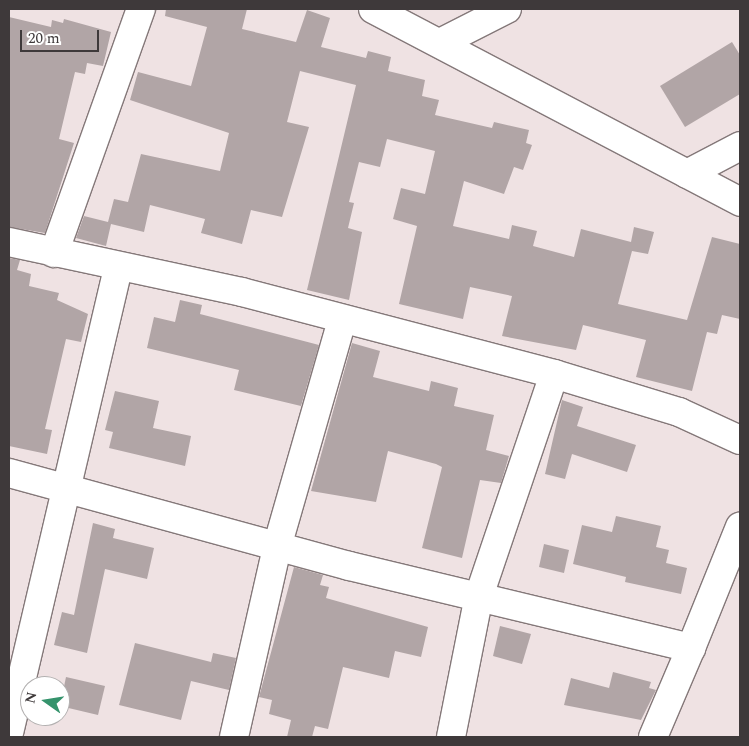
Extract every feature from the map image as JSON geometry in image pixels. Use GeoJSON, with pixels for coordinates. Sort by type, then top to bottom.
{"type":"FeatureCollection","features":[{"type":"Feature","properties":{"kind":"street"},"geometry":{"type":"LineString","coordinates":[[54,253],[141,9]]}},
{"type":"Feature","properties":{"kind":"street"},"geometry":{"type":"LineString","coordinates":[[373,9],[740,202]]}},
{"type":"Feature","properties":{"kind":"street"},"geometry":{"type":"LineString","coordinates":[[440,43],[507,9]]}},
{"type":"Feature","properties":{"kind":"street"},"geometry":{"type":"LineString","coordinates":[[687,174],[740,146]]}},
{"type":"Feature","properties":{"kind":"street"},"geometry":{"type":"LineString","coordinates":[[9,242],[118,267],[242,292],[342,320],[554,374],[679,412],[740,440]]}},
{"type":"Feature","properties":{"kind":"street"},"geometry":{"type":"LineString","coordinates":[[9,733],[118,267]]}},
{"type":"Feature","properties":{"kind":"street"},"geometry":{"type":"LineString","coordinates":[[234,737],[277,547],[342,320]]}},
{"type":"Feature","properties":{"kind":"street"},"geometry":{"type":"LineString","coordinates":[[451,737],[479,596],[554,374]]}},
{"type":"Feature","properties":{"kind":"street"},"geometry":{"type":"LineString","coordinates":[[9,473],[68,486],[277,547],[690,648]]}},
{"type":"Feature","properties":{"kind":"street"},"geometry":{"type":"LineString","coordinates":[[653,737],[740,527]]}},
{"type":"Feature","properties":{"kind":"building"},"geometry":{"type":"Polygon","coordinates":[[[166,9],[247,9],[242,29],[296,42],[307,10],[330,18],[321,47],[366,58],[368,51],[391,57],[388,71],[425,80],[422,96],[439,100],[435,115],[492,128],[494,122],[529,130],[526,143],[532,145],[523,170],[514,167],[504,194],[464,181],[453,226],[509,239],[512,225],[537,231],[533,246],[574,257],[581,229],[631,242],[634,227],[654,232],[648,254],[632,251],[618,304],[687,320],[712,237],[740,244],[740,319],[722,315],[717,334],[707,332],[692,391],[636,377],[646,340],[583,325],[576,350],[502,336],[512,296],[470,287],[463,319],[399,304],[417,226],[393,219],[401,188],[425,194],[435,151],[387,139],[380,167],[359,162],[349,202],[354,203],[348,228],[362,232],[349,300],[307,290],[356,85],[300,71],[287,122],[309,127],[282,217],[251,210],[242,244],[201,233],[205,219],[150,205],[144,232],[111,224],[106,246],[76,238],[84,216],[108,222],[114,199],[128,202],[141,154],[220,171],[229,133],[130,100],[138,72],[191,86],[207,27],[165,16],[166,9]]]}},
{"type":"Feature","properties":{"kind":"building"},"geometry":{"type":"Polygon","coordinates":[[[9,17],[51,27],[52,20],[63,23],[64,19],[111,32],[103,66],[87,63],[85,74],[75,72],[59,139],[74,143],[45,233],[9,227],[9,17]]]}},
{"type":"Feature","properties":{"kind":"building"},"geometry":{"type":"Polygon","coordinates":[[[732,42],[740,55],[740,94],[685,127],[660,86],[732,42]]]}},
{"type":"Feature","properties":{"kind":"building"},"geometry":{"type":"Polygon","coordinates":[[[9,258],[20,260],[17,270],[31,274],[29,286],[59,293],[57,300],[88,314],[81,342],[66,339],[45,429],[52,430],[47,454],[9,446],[9,258]]]}},
{"type":"Feature","properties":{"kind":"building"},"geometry":{"type":"Polygon","coordinates":[[[180,300],[202,305],[200,314],[319,345],[301,406],[234,390],[239,370],[147,348],[154,317],[175,322],[180,300]]]}},
{"type":"Feature","properties":{"kind":"building"},"geometry":{"type":"Polygon","coordinates":[[[352,343],[380,351],[373,377],[429,391],[431,381],[458,388],[454,406],[494,415],[486,450],[509,456],[501,483],[480,480],[462,558],[422,548],[442,467],[436,464],[388,451],[376,502],[311,491],[352,343]]]}},
{"type":"Feature","properties":{"kind":"building"},"geometry":{"type":"Polygon","coordinates":[[[115,391],[159,401],[153,428],[191,436],[185,466],[109,448],[113,432],[105,430],[115,391]]]}},
{"type":"Feature","properties":{"kind":"building"},"geometry":{"type":"Polygon","coordinates":[[[562,400],[583,407],[577,426],[636,445],[627,472],[572,454],[565,479],[545,474],[562,400]]]}},
{"type":"Feature","properties":{"kind":"building"},"geometry":{"type":"Polygon","coordinates":[[[616,516],[661,526],[656,547],[669,550],[666,563],[687,568],[681,594],[625,582],[626,577],[573,564],[582,525],[612,532],[616,516]]]}},
{"type":"Feature","properties":{"kind":"building"},"geometry":{"type":"Polygon","coordinates":[[[93,523],[115,529],[113,538],[154,548],[147,579],[105,569],[87,653],[54,645],[62,612],[74,615],[93,523]]]}},
{"type":"Feature","properties":{"kind":"building"},"geometry":{"type":"Polygon","coordinates":[[[544,544],[569,550],[564,573],[539,567],[544,544]]]}},
{"type":"Feature","properties":{"kind":"building"},"geometry":{"type":"Polygon","coordinates":[[[294,567],[323,575],[320,585],[329,587],[326,598],[428,627],[421,657],[395,651],[389,678],[343,667],[328,729],[315,726],[312,737],[287,737],[291,720],[269,714],[272,700],[259,697],[294,567]]]}},
{"type":"Feature","properties":{"kind":"building"},"geometry":{"type":"Polygon","coordinates":[[[500,626],[531,634],[522,664],[493,656],[500,626]]]}},
{"type":"Feature","properties":{"kind":"building"},"geometry":{"type":"Polygon","coordinates":[[[135,643],[211,662],[213,653],[236,658],[229,690],[191,681],[181,720],[119,705],[135,643]]]}},
{"type":"Feature","properties":{"kind":"building"},"geometry":{"type":"Polygon","coordinates":[[[613,672],[651,682],[649,688],[656,690],[641,720],[564,705],[571,678],[609,688],[613,672]]]}},
{"type":"Feature","properties":{"kind":"building"},"geometry":{"type":"Polygon","coordinates":[[[70,678],[105,686],[98,715],[70,708],[70,678]]]}}]}
